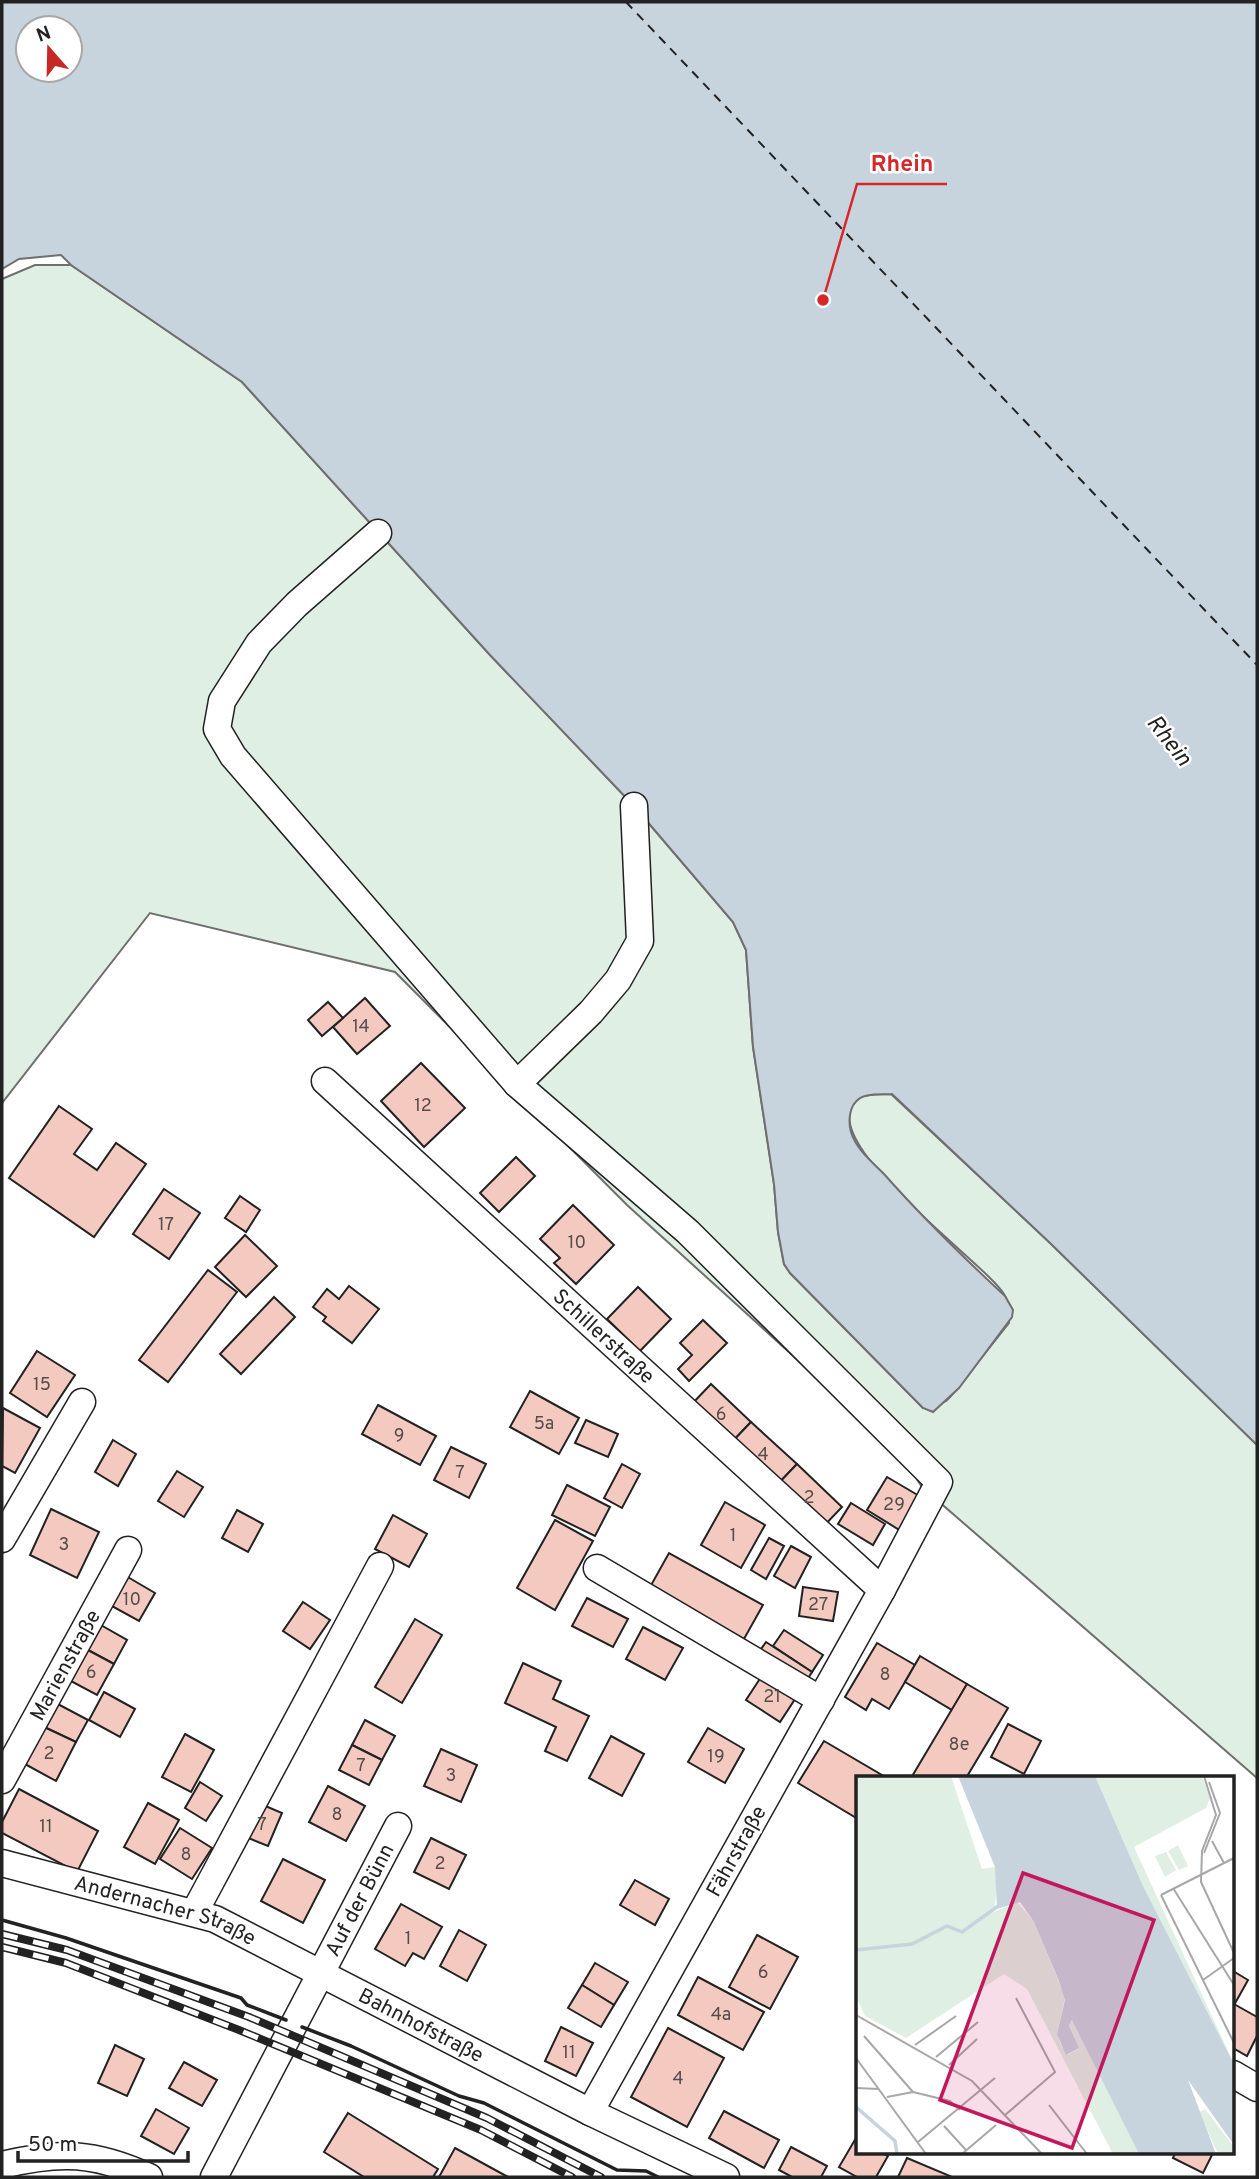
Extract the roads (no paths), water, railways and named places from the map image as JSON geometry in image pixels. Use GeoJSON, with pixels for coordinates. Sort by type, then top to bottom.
{"type":"FeatureCollection","features":[{"type":"Feature","properties":{"kind":"street"},"geometry":{"type":"LineString","coordinates":[[378,533],[296,604],[259,643],[222,701],[217,729],[233,756],[517,1084],[591,1012],[618,980],[640,941],[634,806]]}},
{"type":"Feature","properties":{"kind":"street","name":"Schillerstraße"},"geometry":{"type":"LineString","coordinates":[[325,1081],[882,1590]]}},
{"type":"Feature","properties":{"kind":"street","name":"Fährstraße"},"geometry":{"type":"LineString","coordinates":[[517,1084],[688,1232],[939,1482],[882,1590],[590,2112]]}},
{"type":"Feature","properties":{"kind":"street"},"geometry":{"type":"LineString","coordinates":[[2,1539],[82,1402]]}},
{"type":"Feature","properties":{"kind":"street","name":"Marienstraße"},"geometry":{"type":"LineString","coordinates":[[2,1780],[128,1550]]}},
{"type":"Feature","properties":{"kind":"street"},"geometry":{"type":"LineString","coordinates":[[194,1913],[380,1566]]}},
{"type":"Feature","properties":{"kind":"street"},"geometry":{"type":"LineString","coordinates":[[597,1568],[821,1700]]}},
{"type":"Feature","properties":{"kind":"street","name":"Auf der Bünn"},"geometry":{"type":"LineString","coordinates":[[320,1974],[398,1826]]}},
{"type":"Feature","properties":{"kind":"street","name":"Andernacher Straße"},"geometry":{"type":"LineString","coordinates":[[2,1863],[215,1919],[320,1974]]}},
{"type":"Feature","properties":{"kind":"street"},"geometry":{"type":"LineString","coordinates":[[214,2177],[320,1974]]}},
{"type":"Feature","properties":{"kind":"street","name":"Bahnhofstraße"},"geometry":{"type":"LineString","coordinates":[[320,1974],[590,2112],[726,2177]]}},
{"type":"Feature","properties":{"kind":"street"},"geometry":{"type":"LineString","coordinates":[[1234,2075],[1257,2088]]}},
{"type":"Feature","properties":{"kind":"street"},"geometry":{"type":"LineString","coordinates":[[2,2165],[40,2156],[85,2156],[119,2163],[149,2177]]}},
{"type":"Feature","properties":{"kind":"water"},"geometry":{"type":"Polygon","coordinates":[[[2,2],[1257,2],[1257,1445],[1049,1242],[892,1094],[867,1095],[856,1101],[850,1114],[850,1128],[857,1144],[958,1252],[1005,1296],[1013,1310],[1012,1317],[959,1388],[933,1412],[923,1408],[784,1264],[753,1047],[746,950],[733,922],[634,806],[490,655],[242,382],[71,265],[61,255],[19,259],[2,269],[2,2]]]}},
{"type":"Feature","properties":{"kind":"railway"},"geometry":{"type":"LineString","coordinates":[[2,1934],[67,1950],[249,2017],[487,2118],[601,2177]]}},
{"type":"Feature","properties":{"kind":"railway"},"geometry":{"type":"LineString","coordinates":[[2,1947],[66,1963],[239,2030],[481,2130],[572,2177]]}},
{"type":"Feature","properties":{"kind":"place","name":"Rhein"},"geometry":{"type":"Point","coordinates":[823,300]}}]}
